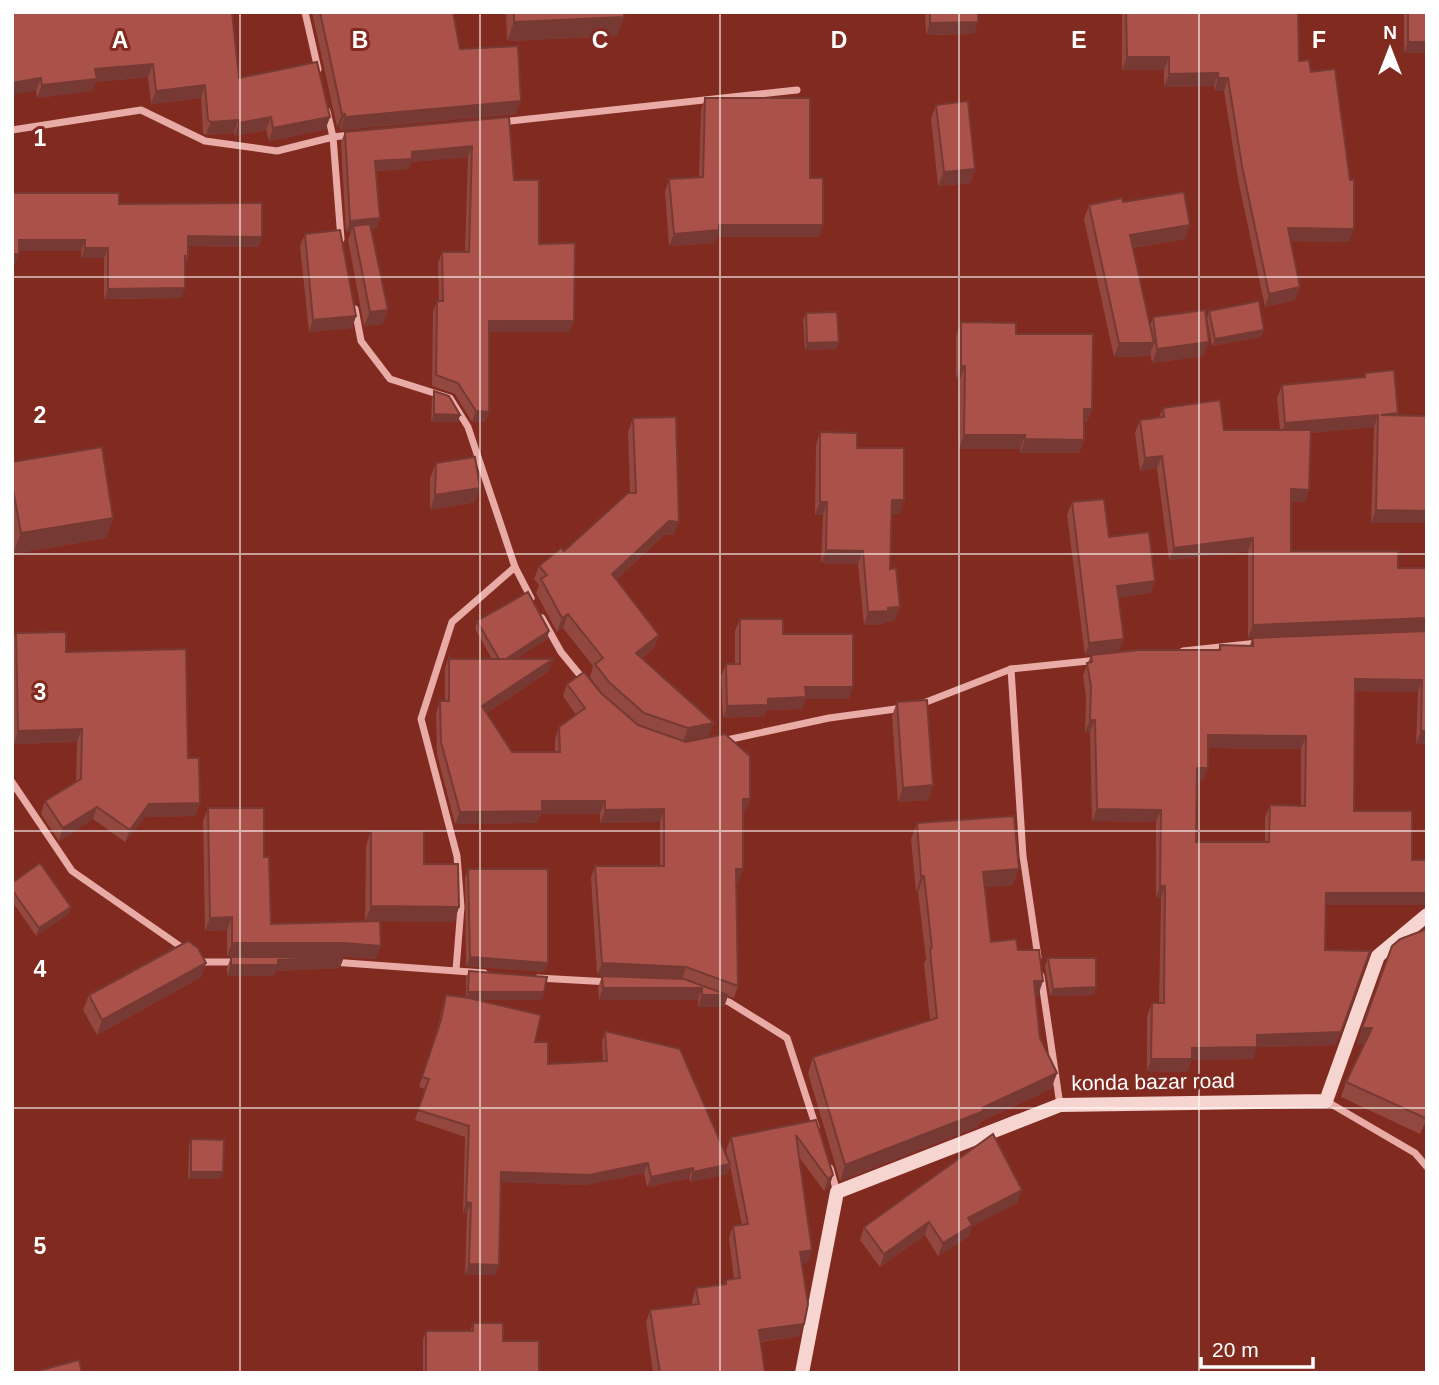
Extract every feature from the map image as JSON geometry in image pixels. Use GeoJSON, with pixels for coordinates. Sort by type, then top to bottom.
{"type":"FeatureCollection","features":[{"type":"Feature","properties":{"kind":"street"},"geometry":{"type":"LineString","coordinates":[[305,12],[319,75]]}},
{"type":"Feature","properties":{"kind":"street"},"geometry":{"type":"LineString","coordinates":[[491,123],[797,90]]}},
{"type":"Feature","properties":{"kind":"street"},"geometry":{"type":"LineString","coordinates":[[324,99],[333,137],[342,246]]}},
{"type":"Feature","properties":{"kind":"street"},"geometry":{"type":"LineString","coordinates":[[12,130],[141,110],[205,141],[277,150],[333,137],[360,135]]}},
{"type":"Feature","properties":{"kind":"street"},"geometry":{"type":"LineString","coordinates":[[353,300],[361,341],[390,379],[450,398],[468,426],[515,567],[561,652],[593,691]]}},
{"type":"Feature","properties":{"kind":"street"},"geometry":{"type":"LineString","coordinates":[[456,970],[461,907],[457,856],[421,719],[452,622],[515,567]]}},
{"type":"Feature","properties":{"kind":"street"},"geometry":{"type":"LineString","coordinates":[[1170,652],[1263,643]]}},
{"type":"Feature","properties":{"kind":"street"},"geometry":{"type":"LineString","coordinates":[[709,743],[829,718],[918,706],[1011,669],[1104,659]]}},
{"type":"Feature","properties":{"kind":"street"},"geometry":{"type":"LineString","coordinates":[[1011,669],[1023,856],[1039,960]]}},
{"type":"Feature","properties":{"kind":"street"},"geometry":{"type":"LineString","coordinates":[[12,782],[72,871],[203,962],[244,962]]}},
{"type":"Feature","properties":{"kind":"street"},"geometry":{"type":"LineString","coordinates":[[1427,915],[1378,956],[1326,1101],[1415,1153],[1427,1167]]}},
{"type":"Feature","properties":{"kind":"street"},"geometry":{"type":"LineString","coordinates":[[325,962],[496,974]]}},
{"type":"Feature","properties":{"kind":"street"},"geometry":{"type":"LineString","coordinates":[[1041,974],[1060,1105]]}},
{"type":"Feature","properties":{"kind":"street"},"geometry":{"type":"LineString","coordinates":[[522,976],[615,982]]}},
{"type":"Feature","properties":{"kind":"street"},"geometry":{"type":"LineString","coordinates":[[705,994],[729,1002],[787,1038],[820,1141]]}},
{"type":"Feature","properties":{"kind":"street","name":"konda bazar road"},"geometry":{"type":"LineString","coordinates":[[837,1192],[1060,1105],[1326,1101]]}},
{"type":"Feature","properties":{"kind":"street"},"geometry":{"type":"LineString","coordinates":[[802,1373],[837,1192],[825,1153]]}},
{"type":"Feature","properties":{"kind":"building"},"geometry":{"type":"Polygon","coordinates":[[[12,12],[232,12],[239,78],[317,62],[330,117],[273,128],[271,117],[239,123],[238,120],[211,122],[208,120],[205,85],[156,91],[153,64],[95,69],[97,79],[42,85],[41,78],[12,83],[12,12]]]}},
{"type":"Feature","properties":{"kind":"building"},"geometry":{"type":"Polygon","coordinates":[[[320,12],[453,12],[460,49],[518,46],[521,101],[345,117],[345,114],[342,114],[320,12]]]}},
{"type":"Feature","properties":{"kind":"building"},"geometry":{"type":"Polygon","coordinates":[[[514,12],[624,12],[624,17],[514,22],[514,12]]]}},
{"type":"Feature","properties":{"kind":"building"},"geometry":{"type":"Polygon","coordinates":[[[930,12],[978,12],[978,22],[930,23],[930,12]]]}},
{"type":"Feature","properties":{"kind":"building"},"geometry":{"type":"Polygon","coordinates":[[[1126,12],[1298,12],[1299,61],[1309,60],[1311,72],[1335,69],[1350,180],[1354,180],[1354,229],[1288,228],[1300,287],[1269,294],[1242,166],[1228,78],[1218,78],[1218,73],[1169,74],[1169,57],[1127,57],[1126,12]]]}},
{"type":"Feature","properties":{"kind":"building"},"geometry":{"type":"Polygon","coordinates":[[[1408,12],[1427,12],[1427,42],[1408,42],[1408,12]]]}},
{"type":"Feature","properties":{"kind":"building"},"geometry":{"type":"Polygon","coordinates":[[[705,98],[810,98],[810,178],[823,178],[823,225],[719,225],[719,230],[674,234],[669,179],[703,177],[705,98]]]}},
{"type":"Feature","properties":{"kind":"building"},"geometry":{"type":"Polygon","coordinates":[[[968,101],[975,169],[944,172],[936,105],[968,101]]]}},
{"type":"Feature","properties":{"kind":"building"},"geometry":{"type":"Polygon","coordinates":[[[509,117],[514,180],[539,180],[539,244],[575,243],[574,321],[489,321],[489,412],[476,411],[458,383],[436,375],[437,301],[443,301],[442,252],[469,252],[472,146],[412,152],[412,159],[375,161],[380,218],[350,221],[345,132],[509,117]]]}},
{"type":"Feature","properties":{"kind":"building"},"geometry":{"type":"Polygon","coordinates":[[[1184,192],[1190,225],[1130,235],[1154,343],[1119,343],[1089,205],[1122,198],[1123,202],[1184,192]]]}},
{"type":"Feature","properties":{"kind":"building"},"geometry":{"type":"Polygon","coordinates":[[[12,193],[119,193],[119,204],[262,203],[262,237],[188,236],[185,288],[108,289],[108,248],[85,248],[85,240],[19,240],[19,254],[12,254],[12,193]]]}},
{"type":"Feature","properties":{"kind":"building"},"geometry":{"type":"Polygon","coordinates":[[[370,224],[388,310],[370,312],[353,226],[370,224]]]}},
{"type":"Feature","properties":{"kind":"building"},"geometry":{"type":"Polygon","coordinates":[[[340,230],[356,316],[313,320],[305,234],[340,230]]]}},
{"type":"Feature","properties":{"kind":"building"},"geometry":{"type":"Polygon","coordinates":[[[1259,301],[1264,330],[1215,339],[1209,311],[1259,301]]]}},
{"type":"Feature","properties":{"kind":"building"},"geometry":{"type":"Polygon","coordinates":[[[1205,310],[1209,342],[1157,349],[1153,317],[1205,310]]]}},
{"type":"Feature","properties":{"kind":"building"},"geometry":{"type":"Polygon","coordinates":[[[837,312],[839,342],[807,343],[806,313],[837,312]]]}},
{"type":"Feature","properties":{"kind":"building"},"geometry":{"type":"Polygon","coordinates":[[[961,322],[1016,323],[1016,334],[1093,334],[1092,409],[1084,409],[1084,440],[1025,439],[1025,435],[964,435],[965,366],[961,366],[961,322]]]}},
{"type":"Feature","properties":{"kind":"building"},"geometry":{"type":"Polygon","coordinates":[[[1394,370],[1398,413],[1381,415],[1427,416],[1427,511],[1376,510],[1378,415],[1285,423],[1282,385],[1365,377],[1365,373],[1394,370]]]}},
{"type":"Feature","properties":{"kind":"building"},"geometry":{"type":"Polygon","coordinates":[[[434,391],[449,396],[460,415],[434,414],[434,391]]]}},
{"type":"Feature","properties":{"kind":"building"},"geometry":{"type":"Polygon","coordinates":[[[1220,400],[1224,430],[1311,430],[1309,490],[1291,489],[1291,551],[1398,551],[1398,568],[1427,568],[1427,618],[1253,625],[1253,538],[1174,548],[1162,456],[1145,458],[1140,420],[1164,417],[1163,408],[1220,400]]]}},
{"type":"Feature","properties":{"kind":"building"},"geometry":{"type":"Polygon","coordinates":[[[676,417],[679,522],[669,521],[612,574],[659,635],[636,653],[714,723],[688,728],[644,713],[610,683],[595,664],[603,658],[568,614],[562,618],[541,579],[547,575],[539,566],[561,548],[564,551],[628,493],[636,493],[633,418],[676,417]]]}},
{"type":"Feature","properties":{"kind":"building"},"geometry":{"type":"Polygon","coordinates":[[[820,432],[857,433],[857,448],[904,448],[904,500],[892,500],[890,569],[896,568],[900,607],[868,612],[863,551],[826,550],[827,502],[820,502],[820,432]]]}},
{"type":"Feature","properties":{"kind":"building"},"geometry":{"type":"Polygon","coordinates":[[[102,447],[113,518],[21,533],[12,484],[12,462],[102,447]]]}},
{"type":"Feature","properties":{"kind":"building"},"geometry":{"type":"Polygon","coordinates":[[[475,457],[480,488],[435,495],[436,463],[475,457]]]}},
{"type":"Feature","properties":{"kind":"building"},"geometry":{"type":"Polygon","coordinates":[[[1104,499],[1109,537],[1149,532],[1155,581],[1117,586],[1124,639],[1089,643],[1072,502],[1104,499]]]}},
{"type":"Feature","properties":{"kind":"building"},"geometry":{"type":"Polygon","coordinates":[[[528,592],[549,631],[506,659],[499,659],[477,621],[528,592]]]}},
{"type":"Feature","properties":{"kind":"building"},"geometry":{"type":"Polygon","coordinates":[[[740,619],[783,619],[783,634],[853,634],[853,687],[805,687],[806,697],[768,699],[768,705],[727,706],[726,664],[740,664],[740,619]]]}},
{"type":"Feature","properties":{"kind":"building"},"geometry":{"type":"Polygon","coordinates":[[[1427,631],[1427,731],[1421,731],[1422,680],[1355,679],[1354,811],[1412,811],[1412,860],[1427,860],[1427,893],[1326,893],[1325,950],[1370,951],[1341,1032],[1257,1035],[1257,1047],[1192,1048],[1192,1059],[1151,1059],[1152,1003],[1164,1003],[1165,886],[1160,886],[1161,810],[1097,809],[1095,720],[1090,720],[1091,686],[1087,663],[1092,662],[1091,655],[1139,650],[1220,650],[1220,645],[1253,646],[1253,638],[1427,631]],[[1208,735],[1208,768],[1197,768],[1196,842],[1269,842],[1270,805],[1305,806],[1306,736],[1208,735]]]}},
{"type":"Feature","properties":{"kind":"building"},"geometry":{"type":"Polygon","coordinates":[[[66,632],[66,652],[186,649],[188,758],[199,758],[200,803],[149,804],[130,830],[97,807],[63,828],[45,801],[81,779],[82,729],[18,731],[16,633],[66,632]]]}},
{"type":"Feature","properties":{"kind":"building"},"geometry":{"type":"Polygon","coordinates":[[[449,656],[451,659],[553,659],[482,706],[512,752],[560,752],[559,727],[585,708],[567,684],[584,672],[601,693],[638,725],[686,742],[725,734],[750,756],[750,799],[743,799],[743,869],[736,869],[738,986],[686,967],[602,963],[595,866],[664,866],[664,809],[605,810],[605,801],[542,801],[542,811],[460,812],[441,742],[440,701],[449,701],[449,656]]]}},
{"type":"Feature","properties":{"kind":"building"},"geometry":{"type":"Polygon","coordinates":[[[927,700],[933,785],[903,788],[897,702],[927,700]]]}},
{"type":"Feature","properties":{"kind":"building"},"geometry":{"type":"Polygon","coordinates":[[[208,808],[264,808],[264,857],[269,857],[271,924],[380,921],[381,946],[343,943],[232,943],[232,917],[210,918],[208,808]]]}},
{"type":"Feature","properties":{"kind":"building"},"geometry":{"type":"Polygon","coordinates":[[[1014,816],[1019,869],[983,872],[991,942],[1016,939],[1018,950],[1039,950],[1043,981],[1034,981],[1040,1038],[1057,1073],[982,1108],[984,1111],[845,1165],[813,1057],[937,1018],[932,948],[924,876],[921,876],[917,823],[1014,816]]]}},
{"type":"Feature","properties":{"kind":"building"},"geometry":{"type":"Polygon","coordinates":[[[371,831],[424,831],[424,864],[458,864],[459,907],[371,906],[371,831]]]}},
{"type":"Feature","properties":{"kind":"building"},"geometry":{"type":"Polygon","coordinates":[[[40,863],[71,907],[39,928],[12,890],[12,883],[40,863]]]}},
{"type":"Feature","properties":{"kind":"building"},"geometry":{"type":"Polygon","coordinates":[[[468,869],[548,869],[548,963],[470,957],[468,869]]]}},
{"type":"Feature","properties":{"kind":"building"},"geometry":{"type":"Polygon","coordinates":[[[1427,929],[1425,1118],[1346,1082],[1372,1028],[1362,1028],[1392,946],[1400,939],[1427,929]]]}},
{"type":"Feature","properties":{"kind":"building"},"geometry":{"type":"Polygon","coordinates":[[[188,941],[198,948],[206,963],[102,1020],[89,995],[188,941]]]}},
{"type":"Feature","properties":{"kind":"building"},"geometry":{"type":"Polygon","coordinates":[[[231,957],[344,957],[278,960],[278,965],[231,965],[231,957]]]}},
{"type":"Feature","properties":{"kind":"building"},"geometry":{"type":"Polygon","coordinates":[[[1048,958],[1096,958],[1096,987],[1053,989],[1048,958]]]}},
{"type":"Feature","properties":{"kind":"building"},"geometry":{"type":"Polygon","coordinates":[[[469,971],[547,977],[544,992],[468,992],[469,971]]]}},
{"type":"Feature","properties":{"kind":"building"},"geometry":{"type":"Polygon","coordinates":[[[602,976],[684,979],[728,995],[702,995],[702,988],[603,988],[602,976]]]}},
{"type":"Feature","properties":{"kind":"building"},"geometry":{"type":"Polygon","coordinates":[[[446,995],[541,1015],[535,1042],[548,1042],[548,1064],[607,1061],[605,1031],[680,1049],[730,1164],[651,1177],[648,1163],[589,1175],[501,1172],[499,1265],[469,1264],[471,1203],[466,1202],[469,1126],[418,1110],[429,1079],[422,1077],[441,1020],[446,995]]]}},
{"type":"Feature","properties":{"kind":"building"},"geometry":{"type":"Polygon","coordinates":[[[816,1120],[833,1175],[828,1179],[796,1135],[812,1250],[800,1252],[808,1304],[804,1324],[759,1330],[765,1373],[660,1373],[650,1310],[699,1304],[696,1288],[726,1284],[726,1280],[740,1278],[733,1226],[748,1224],[731,1137],[816,1120]]]}},
{"type":"Feature","properties":{"kind":"building"},"geometry":{"type":"Polygon","coordinates":[[[993,1134],[1022,1190],[968,1218],[972,1225],[943,1243],[929,1222],[884,1254],[864,1227],[993,1134]]]}},
{"type":"Feature","properties":{"kind":"building"},"geometry":{"type":"Polygon","coordinates":[[[191,1139],[224,1140],[223,1172],[191,1172],[191,1139]]]}},
{"type":"Feature","properties":{"kind":"building"},"geometry":{"type":"Polygon","coordinates":[[[473,1323],[503,1323],[503,1341],[539,1341],[539,1373],[426,1373],[426,1331],[473,1331],[473,1323]]]}},
{"type":"Feature","properties":{"kind":"building"},"geometry":{"type":"Polygon","coordinates":[[[79,1360],[82,1373],[42,1373],[41,1370],[79,1360]]]}}]}
